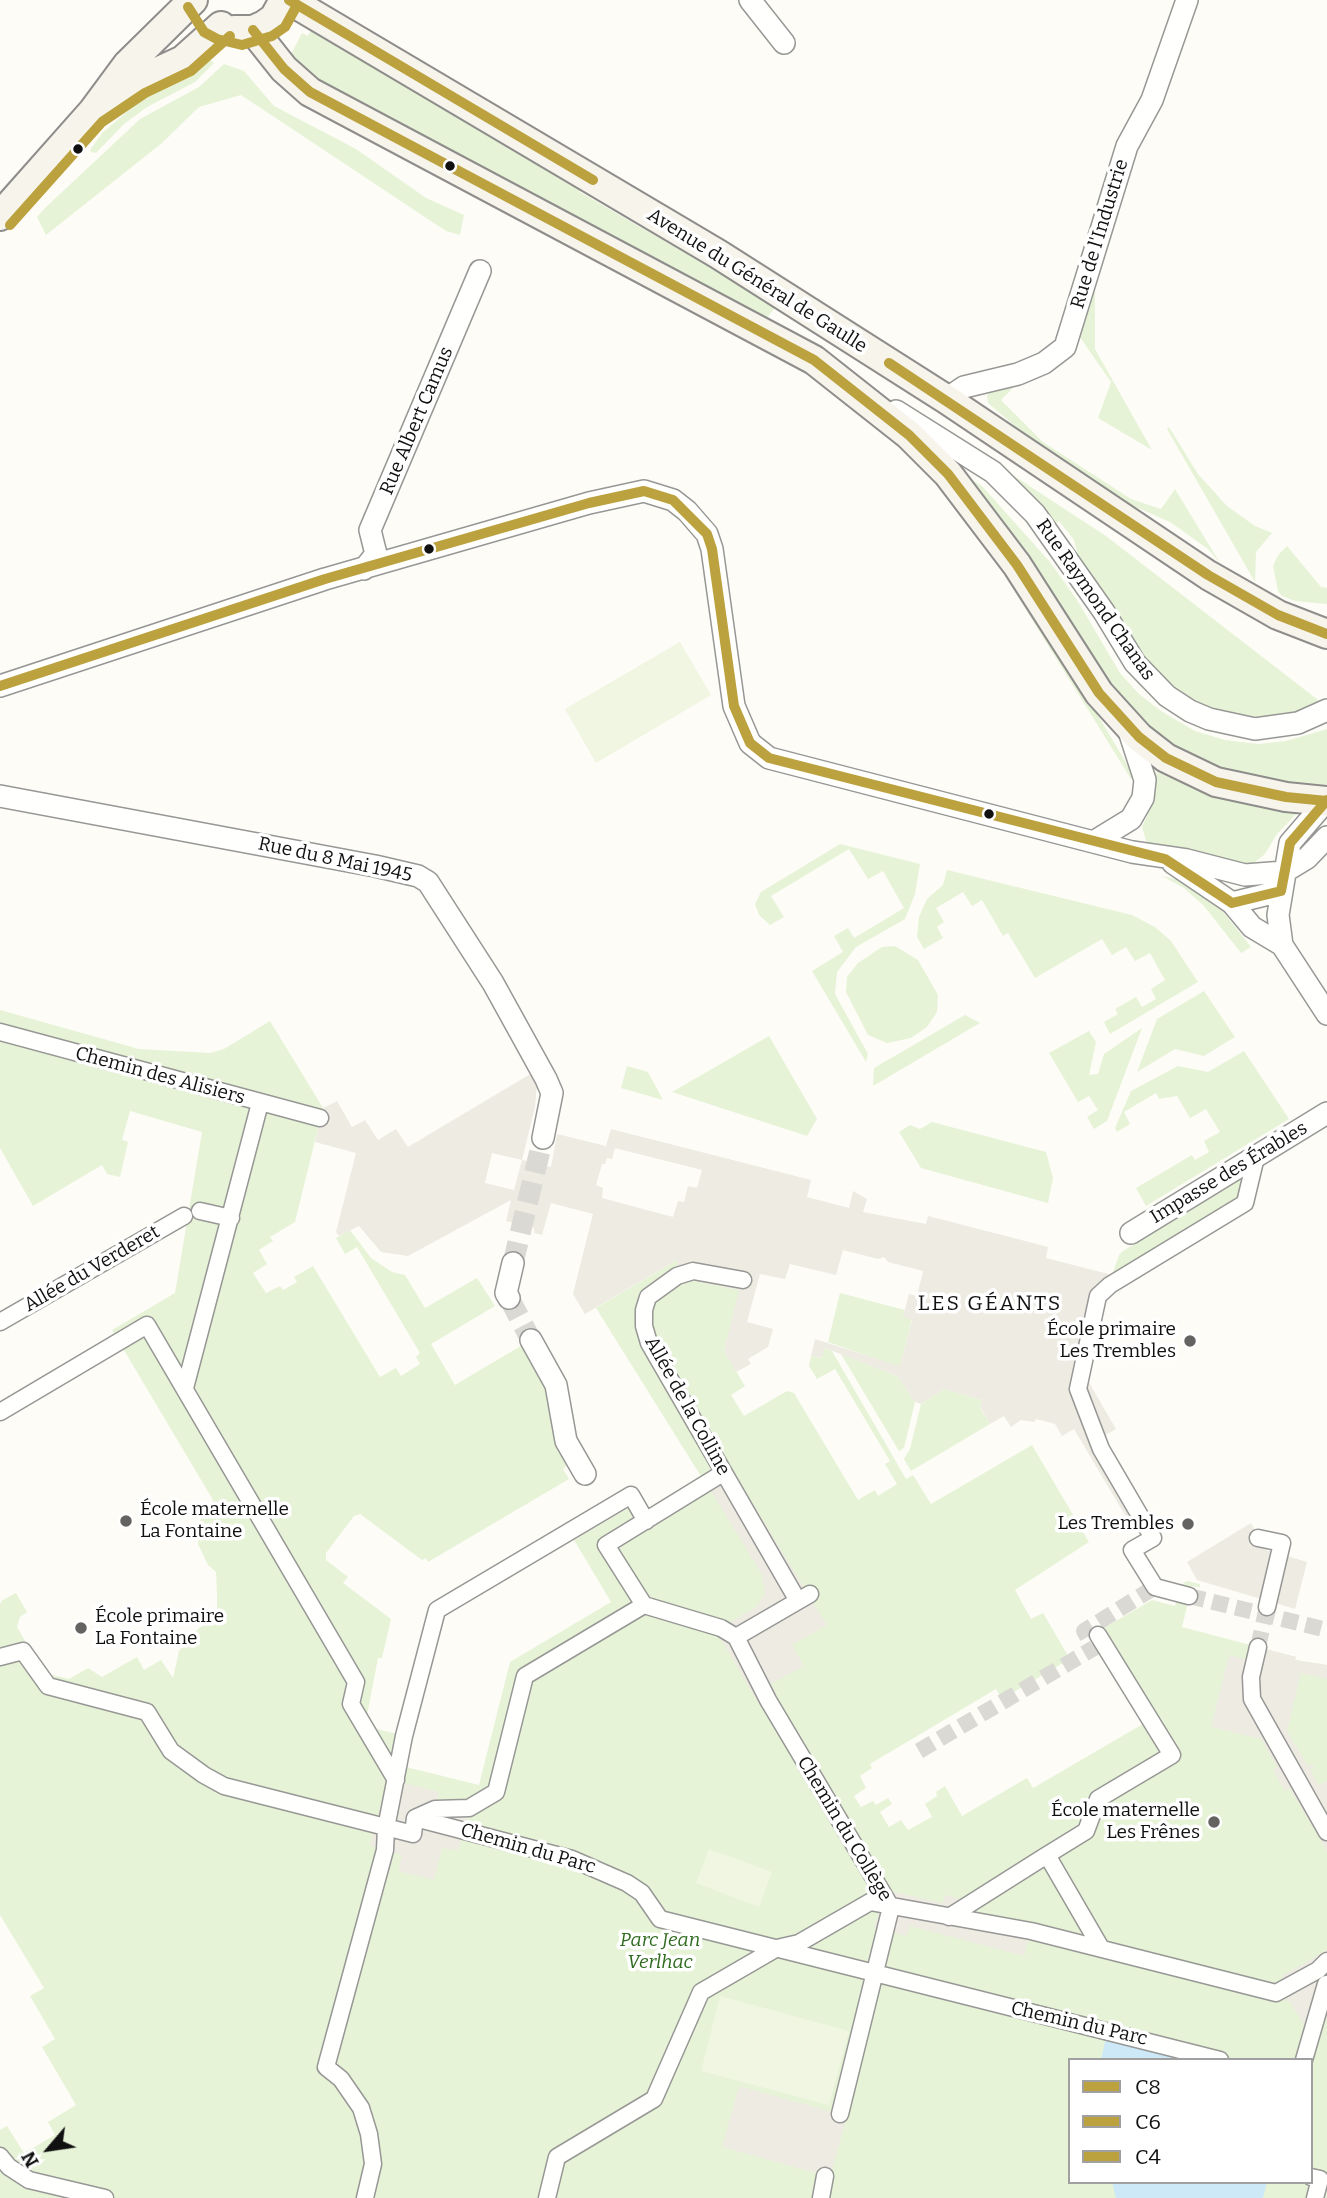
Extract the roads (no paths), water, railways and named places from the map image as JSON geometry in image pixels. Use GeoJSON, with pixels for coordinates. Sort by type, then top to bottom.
{"type":"FeatureCollection","features":[{"type":"Feature","properties":{"kind":"main road"},"geometry":{"type":"LineString","coordinates":[[0,216],[93,111],[127,65],[193,0]]}},
{"type":"Feature","properties":{"kind":"main road"},"geometry":{"type":"LineString","coordinates":[[200,0],[206,12],[221,26],[242,31],[253,30],[274,18],[287,0]]}},
{"type":"Feature","properties":{"kind":"main road","name":"Avenue du Général de Gaulle"},"geometry":{"type":"LineString","coordinates":[[287,0],[718,254],[946,399],[1209,575],[1271,611],[1321,629]]}},
{"type":"Feature","properties":{"kind":"main road"},"geometry":{"type":"LineString","coordinates":[[93,111],[138,81],[183,60],[221,26]]}},
{"type":"Feature","properties":{"kind":"main road","name":"Avenue du Général de Gaulle"},"geometry":{"type":"LineString","coordinates":[[253,30],[284,69],[310,92],[814,360],[909,435],[948,474],[1050,614],[1100,693],[1128,728],[1166,758],[1216,782],[1286,797],[1327,801]]}},
{"type":"Feature","properties":{"kind":"street"},"geometry":{"type":"LineString","coordinates":[[750,0],[784,43]]}},
{"type":"Feature","properties":{"kind":"street","name":"Rue de l'Industrie"},"geometry":{"type":"LineString","coordinates":[[946,399],[964,387],[1018,374],[1035,367],[1065,347],[1128,146],[1152,100],[1187,0]]}},
{"type":"Feature","properties":{"kind":"street","name":"Rue Albert Camus"},"geometry":{"type":"LineString","coordinates":[[364,569],[376,554],[370,530],[480,271]]}},
{"type":"Feature","properties":{"kind":"street","name":"Rue Raymond Chanas"},"geometry":{"type":"LineString","coordinates":[[814,360],[993,472],[1035,514],[1104,612],[1135,663],[1167,696],[1200,715],[1255,729],[1298,723],[1326,711]]}},
{"type":"Feature","properties":{"kind":"street"},"geometry":{"type":"LineString","coordinates":[[0,686],[364,569],[620,495],[644,491],[659,494],[687,510],[707,534],[712,549],[734,706],[750,743],[769,758],[1132,852],[1186,860],[1282,882]]}},
{"type":"Feature","properties":{"kind":"street"},"geometry":{"type":"LineString","coordinates":[[1095,841],[1131,819],[1143,798],[1145,786],[1128,728]]}},
{"type":"Feature","properties":{"kind":"street","name":"Rue du 8 Mai 1945"},"geometry":{"type":"LineString","coordinates":[[0,796],[418,876],[428,882],[444,902],[509,1011],[552,1093],[543,1138]]}},
{"type":"Feature","properties":{"kind":"street"},"geometry":{"type":"LineString","coordinates":[[1327,801],[1290,844],[1278,915],[1282,945],[1327,1014]]}},
{"type":"Feature","properties":{"kind":"street"},"geometry":{"type":"LineString","coordinates":[[1131,819],[1132,852]]}},
{"type":"Feature","properties":{"kind":"street"},"geometry":{"type":"LineString","coordinates":[[1231,903],[1282,882],[1327,837]]}},
{"type":"Feature","properties":{"kind":"street"},"geometry":{"type":"LineString","coordinates":[[1165,859],[1231,903],[1252,927],[1282,945]]}},
{"type":"Feature","properties":{"kind":"street","name":"Chemin des Alisiers"},"geometry":{"type":"LineString","coordinates":[[0,1032],[320,1118]]}},
{"type":"Feature","properties":{"kind":"street"},"geometry":{"type":"LineString","coordinates":[[185,1388],[260,1102]]}},
{"type":"Feature","properties":{"kind":"street","name":"Impasse des Érables"},"geometry":{"type":"LineString","coordinates":[[1132,1233],[1327,1113]]}},
{"type":"Feature","properties":{"kind":"street"},"geometry":{"type":"LineString","coordinates":[[1189,1596],[1155,1587],[1132,1550],[1153,1538],[1101,1449],[1078,1389],[1098,1296],[1110,1285],[1245,1203],[1256,1157]]}},
{"type":"Feature","properties":{"kind":"street","name":"Allée du Verderet"},"geometry":{"type":"LineString","coordinates":[[0,1322],[192,1214],[231,1218]]}},
{"type":"Feature","properties":{"kind":"street"},"geometry":{"type":"LineString","coordinates":[[509,1298],[506,1293],[513,1263]]}},
{"type":"Feature","properties":{"kind":"street","name":"Allée de la Colline"},"geometry":{"type":"LineString","coordinates":[[736,1637],[804,1598],[723,1473],[649,1343],[644,1326],[644,1310],[649,1297],[662,1285],[693,1270],[743,1280]]}},
{"type":"Feature","properties":{"kind":"street"},"geometry":{"type":"LineString","coordinates":[[0,1412],[147,1325],[356,1682],[351,1704],[396,1780]]}},
{"type":"Feature","properties":{"kind":"street"},"geometry":{"type":"LineString","coordinates":[[531,1340],[556,1385],[566,1441],[585,1474]]}},
{"type":"Feature","properties":{"kind":"street"},"geometry":{"type":"LineString","coordinates":[[723,1473],[606,1545],[644,1605],[721,1628],[736,1637]]}},
{"type":"Feature","properties":{"kind":"street"},"geometry":{"type":"LineString","coordinates":[[365,2198],[373,2164],[369,2134],[360,2108],[341,2079],[326,2067],[385,1850],[386,1828],[396,1780],[437,1610],[631,1495],[646,1521]]}},
{"type":"Feature","properties":{"kind":"street"},"geometry":{"type":"LineString","coordinates":[[1258,1538],[1282,1543],[1267,1607]]}},
{"type":"Feature","properties":{"kind":"street"},"geometry":{"type":"LineString","coordinates":[[0,1657],[23,1651],[48,1686],[147,1712],[171,1751],[224,1786],[413,1835],[415,1818],[435,1809],[470,1808],[496,1792],[526,1676],[644,1605]]}},
{"type":"Feature","properties":{"kind":"street"},"geometry":{"type":"LineString","coordinates":[[949,1917],[1086,1831],[1098,1799],[1172,1755],[1098,1635]]}},
{"type":"Feature","properties":{"kind":"street","name":"Chemin du Collège"},"geometry":{"type":"LineString","coordinates":[[736,1637],[768,1699],[891,1907],[840,2114]]}},
{"type":"Feature","properties":{"kind":"street"},"geometry":{"type":"LineString","coordinates":[[1258,1647],[1251,1677],[1252,1699],[1327,1832]]}},
{"type":"Feature","properties":{"kind":"street","name":"Chemin du Parc"},"geometry":{"type":"LineString","coordinates":[[415,1818],[582,1863],[612,1874],[642,1893],[660,1920],[1212,2058]]}},
{"type":"Feature","properties":{"kind":"street"},"geometry":{"type":"LineString","coordinates":[[1047,1855],[1101,1948]]}},
{"type":"Feature","properties":{"kind":"street"},"geometry":{"type":"LineString","coordinates":[[549,2198],[557,2157],[654,2099],[701,1992],[777,1948],[799,1943],[870,1902],[949,1917],[982,1920],[1276,1993],[1324,1976]]}},
{"type":"Feature","properties":{"kind":"street"},"geometry":{"type":"LineString","coordinates":[[1304,2058],[1324,1976]]}},
{"type":"Feature","properties":{"kind":"street"},"geometry":{"type":"LineString","coordinates":[[0,2156],[19,2175],[29,2180],[105,2198]]}},
{"type":"Feature","properties":{"kind":"street"},"geometry":{"type":"LineString","coordinates":[[821,2198],[825,2176]]}},
{"type":"Feature","properties":{"kind":"street"},"geometry":{"type":"LineString","coordinates":[[1315,2198],[1319,2178]]}},
{"type":"Feature","properties":{"kind":"water"},"geometry":{"type":"Polygon","coordinates":[[[1106,2037],[1187,2058],[1101,2058],[1106,2037]]]}},
{"type":"Feature","properties":{"kind":"water"},"geometry":{"type":"Polygon","coordinates":[[[1112,2184],[1266,2184],[1263,2198],[1116,2198],[1112,2184]]]}},
{"type":"Feature","properties":{"kind":"tunnel"},"geometry":{"type":"LineString","coordinates":[[513,1263],[543,1138]]}},
{"type":"Feature","properties":{"kind":"tunnel"},"geometry":{"type":"LineString","coordinates":[[509,1298],[531,1340]]}},
{"type":"Feature","properties":{"kind":"tunnel"},"geometry":{"type":"LineString","coordinates":[[919,1751],[1094,1648],[1084,1631],[1155,1587]]}},
{"type":"Feature","properties":{"kind":"tunnel"},"geometry":{"type":"LineString","coordinates":[[1189,1596],[1327,1630]]}},
{"type":"Feature","properties":{"kind":"tunnel"},"geometry":{"type":"LineString","coordinates":[[1258,1647],[1267,1607]]}},
{"type":"Feature","properties":{"kind":"place","name":"École primaire Les Trembles"},"geometry":{"type":"Point","coordinates":[1190,1341]}},
{"type":"Feature","properties":{"kind":"place","name":"École maternelle La Fontaine"},"geometry":{"type":"Point","coordinates":[126,1521]}},
{"type":"Feature","properties":{"kind":"place","name":"Les Trembles"},"geometry":{"type":"Point","coordinates":[1188,1524]}},
{"type":"Feature","properties":{"kind":"place","name":"École primaire La Fontaine"},"geometry":{"type":"Point","coordinates":[81,1628]}},
{"type":"Feature","properties":{"kind":"place","name":"École maternelle Les Frênes"},"geometry":{"type":"Point","coordinates":[1214,1822]}},
{"type":"Feature","properties":{"kind":"district","name":"LES GÉANTS"},"geometry":{"type":"Point","coordinates":[990,1304]}},
{"type":"Feature","properties":{"kind":"park label","name":"Parc Jean Verlhac"},"geometry":{"type":"Point","coordinates":[660,1952]}}]}
